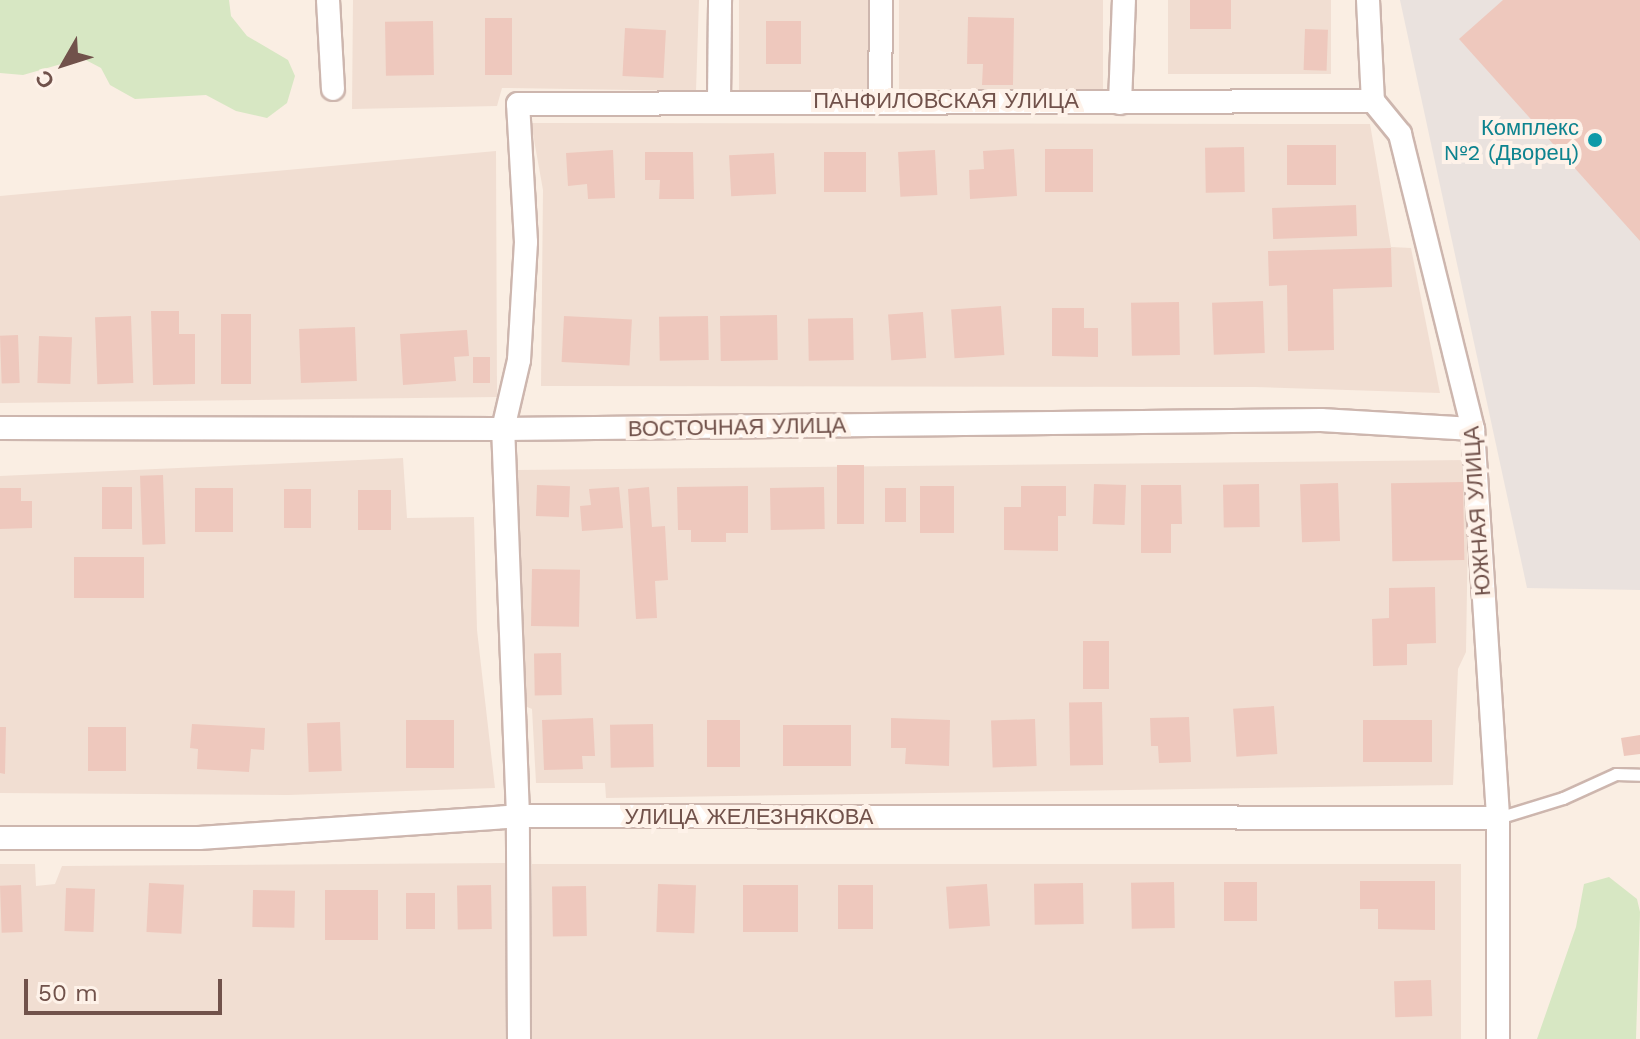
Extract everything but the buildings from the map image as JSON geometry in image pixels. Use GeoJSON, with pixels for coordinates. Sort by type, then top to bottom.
{"type":"FeatureCollection","features":[{"type":"Feature","properties":{"kind":"street"},"geometry":{"type":"LineString","coordinates":[[328,0],[333,89]]}},
{"type":"Feature","properties":{"kind":"street"},"geometry":{"type":"LineString","coordinates":[[719,100],[720,0]]}},
{"type":"Feature","properties":{"kind":"street"},"geometry":{"type":"LineString","coordinates":[[880,101],[881,0]]}},
{"type":"Feature","properties":{"kind":"street"},"geometry":{"type":"LineString","coordinates":[[1120,103],[1124,0]]}},
{"type":"Feature","properties":{"kind":"street"},"geometry":{"type":"LineString","coordinates":[[1368,0],[1373,101]]}},
{"type":"Feature","properties":{"kind":"street","name":"ПАНФИЛОВСКАЯ УЛИЦА"},"geometry":{"type":"LineString","coordinates":[[503,429],[519,360],[526,242],[518,104],[719,100],[1373,101]]}},
{"type":"Feature","properties":{"kind":"street","name":"ЮЖНАЯ УЛИЦА"},"geometry":{"type":"LineString","coordinates":[[1373,101],[1400,134],[1473,429],[1498,818],[1498,1039]]}},
{"type":"Feature","properties":{"kind":"street","name":"ВОСТОЧНАЯ УЛИЦА"},"geometry":{"type":"LineString","coordinates":[[0,428],[503,429],[1321,420],[1473,429]]}},
{"type":"Feature","properties":{"kind":"street"},"geometry":{"type":"LineString","coordinates":[[503,429],[518,816],[519,1039]]}},
{"type":"Feature","properties":{"kind":"street","name":"УЛИЦА ЖЕЛЕЗНЯКОВА"},"geometry":{"type":"LineString","coordinates":[[0,838],[199,838],[518,816],[1498,818]]}},
{"type":"Feature","properties":{"kind":"lane"},"geometry":{"type":"LineString","coordinates":[[1498,818],[1563,798],[1616,774],[1640,775]]}},
{"type":"Feature","properties":{"kind":"shaded area"},"geometry":{"type":"Polygon","coordinates":[[[353,0],[699,0],[696,91],[502,88],[497,106],[352,109],[353,0]]]}},
{"type":"Feature","properties":{"kind":"shaded area"},"geometry":{"type":"Polygon","coordinates":[[[739,0],[870,0],[870,90],[739,90],[739,0]]]}},
{"type":"Feature","properties":{"kind":"shaded area"},"geometry":{"type":"Polygon","coordinates":[[[899,0],[1103,0],[1103,89],[899,89],[899,0]]]}},
{"type":"Feature","properties":{"kind":"shaded area"},"geometry":{"type":"Polygon","coordinates":[[[1168,0],[1331,0],[1331,74],[1168,74],[1168,0]]]}},
{"type":"Feature","properties":{"kind":"shaded area"},"geometry":{"type":"Polygon","coordinates":[[[1400,0],[1640,0],[1640,590],[1527,588],[1400,0]]]}},
{"type":"Feature","properties":{"kind":"shaded area"},"geometry":{"type":"Polygon","coordinates":[[[531,123],[1370,124],[1391,247],[1411,248],[1440,393],[1255,387],[541,386],[543,190],[531,123]]]}},
{"type":"Feature","properties":{"kind":"shaded area"},"geometry":{"type":"Polygon","coordinates":[[[496,151],[497,397],[0,403],[0,196],[496,151]]]}},
{"type":"Feature","properties":{"kind":"shaded area"},"geometry":{"type":"Polygon","coordinates":[[[403,458],[407,518],[474,517],[477,630],[495,788],[288,795],[0,793],[0,476],[403,458]]]}},
{"type":"Feature","properties":{"kind":"shaded area"},"geometry":{"type":"Polygon","coordinates":[[[1469,460],[1466,652],[1458,669],[1453,785],[606,798],[605,783],[536,783],[532,709],[520,704],[516,470],[1469,460]]]}},
{"type":"Feature","properties":{"kind":"shaded area"},"geometry":{"type":"Polygon","coordinates":[[[505,863],[506,1039],[0,1039],[0,864],[35,864],[36,886],[55,884],[62,866],[505,863]]]}},
{"type":"Feature","properties":{"kind":"shaded area"},"geometry":{"type":"Polygon","coordinates":[[[532,864],[1461,864],[1461,1039],[532,1039],[532,864]]]}},
{"type":"Feature","properties":{"kind":"green space"},"geometry":{"type":"Polygon","coordinates":[[[0,0],[229,0],[231,16],[247,36],[288,60],[295,76],[287,103],[267,118],[236,111],[206,95],[135,99],[110,85],[101,68],[82,58],[23,75],[0,73],[0,0]]]}},
{"type":"Feature","properties":{"kind":"green space"},"geometry":{"type":"Polygon","coordinates":[[[1609,877],[1637,899],[1640,912],[1636,1039],[1537,1039],[1576,927],[1584,884],[1609,877]]]}},
{"type":"Feature","properties":{"kind":"place","name":"Комплекс №2 (Дворец)"},"geometry":{"type":"Point","coordinates":[1595,140]}}]}
